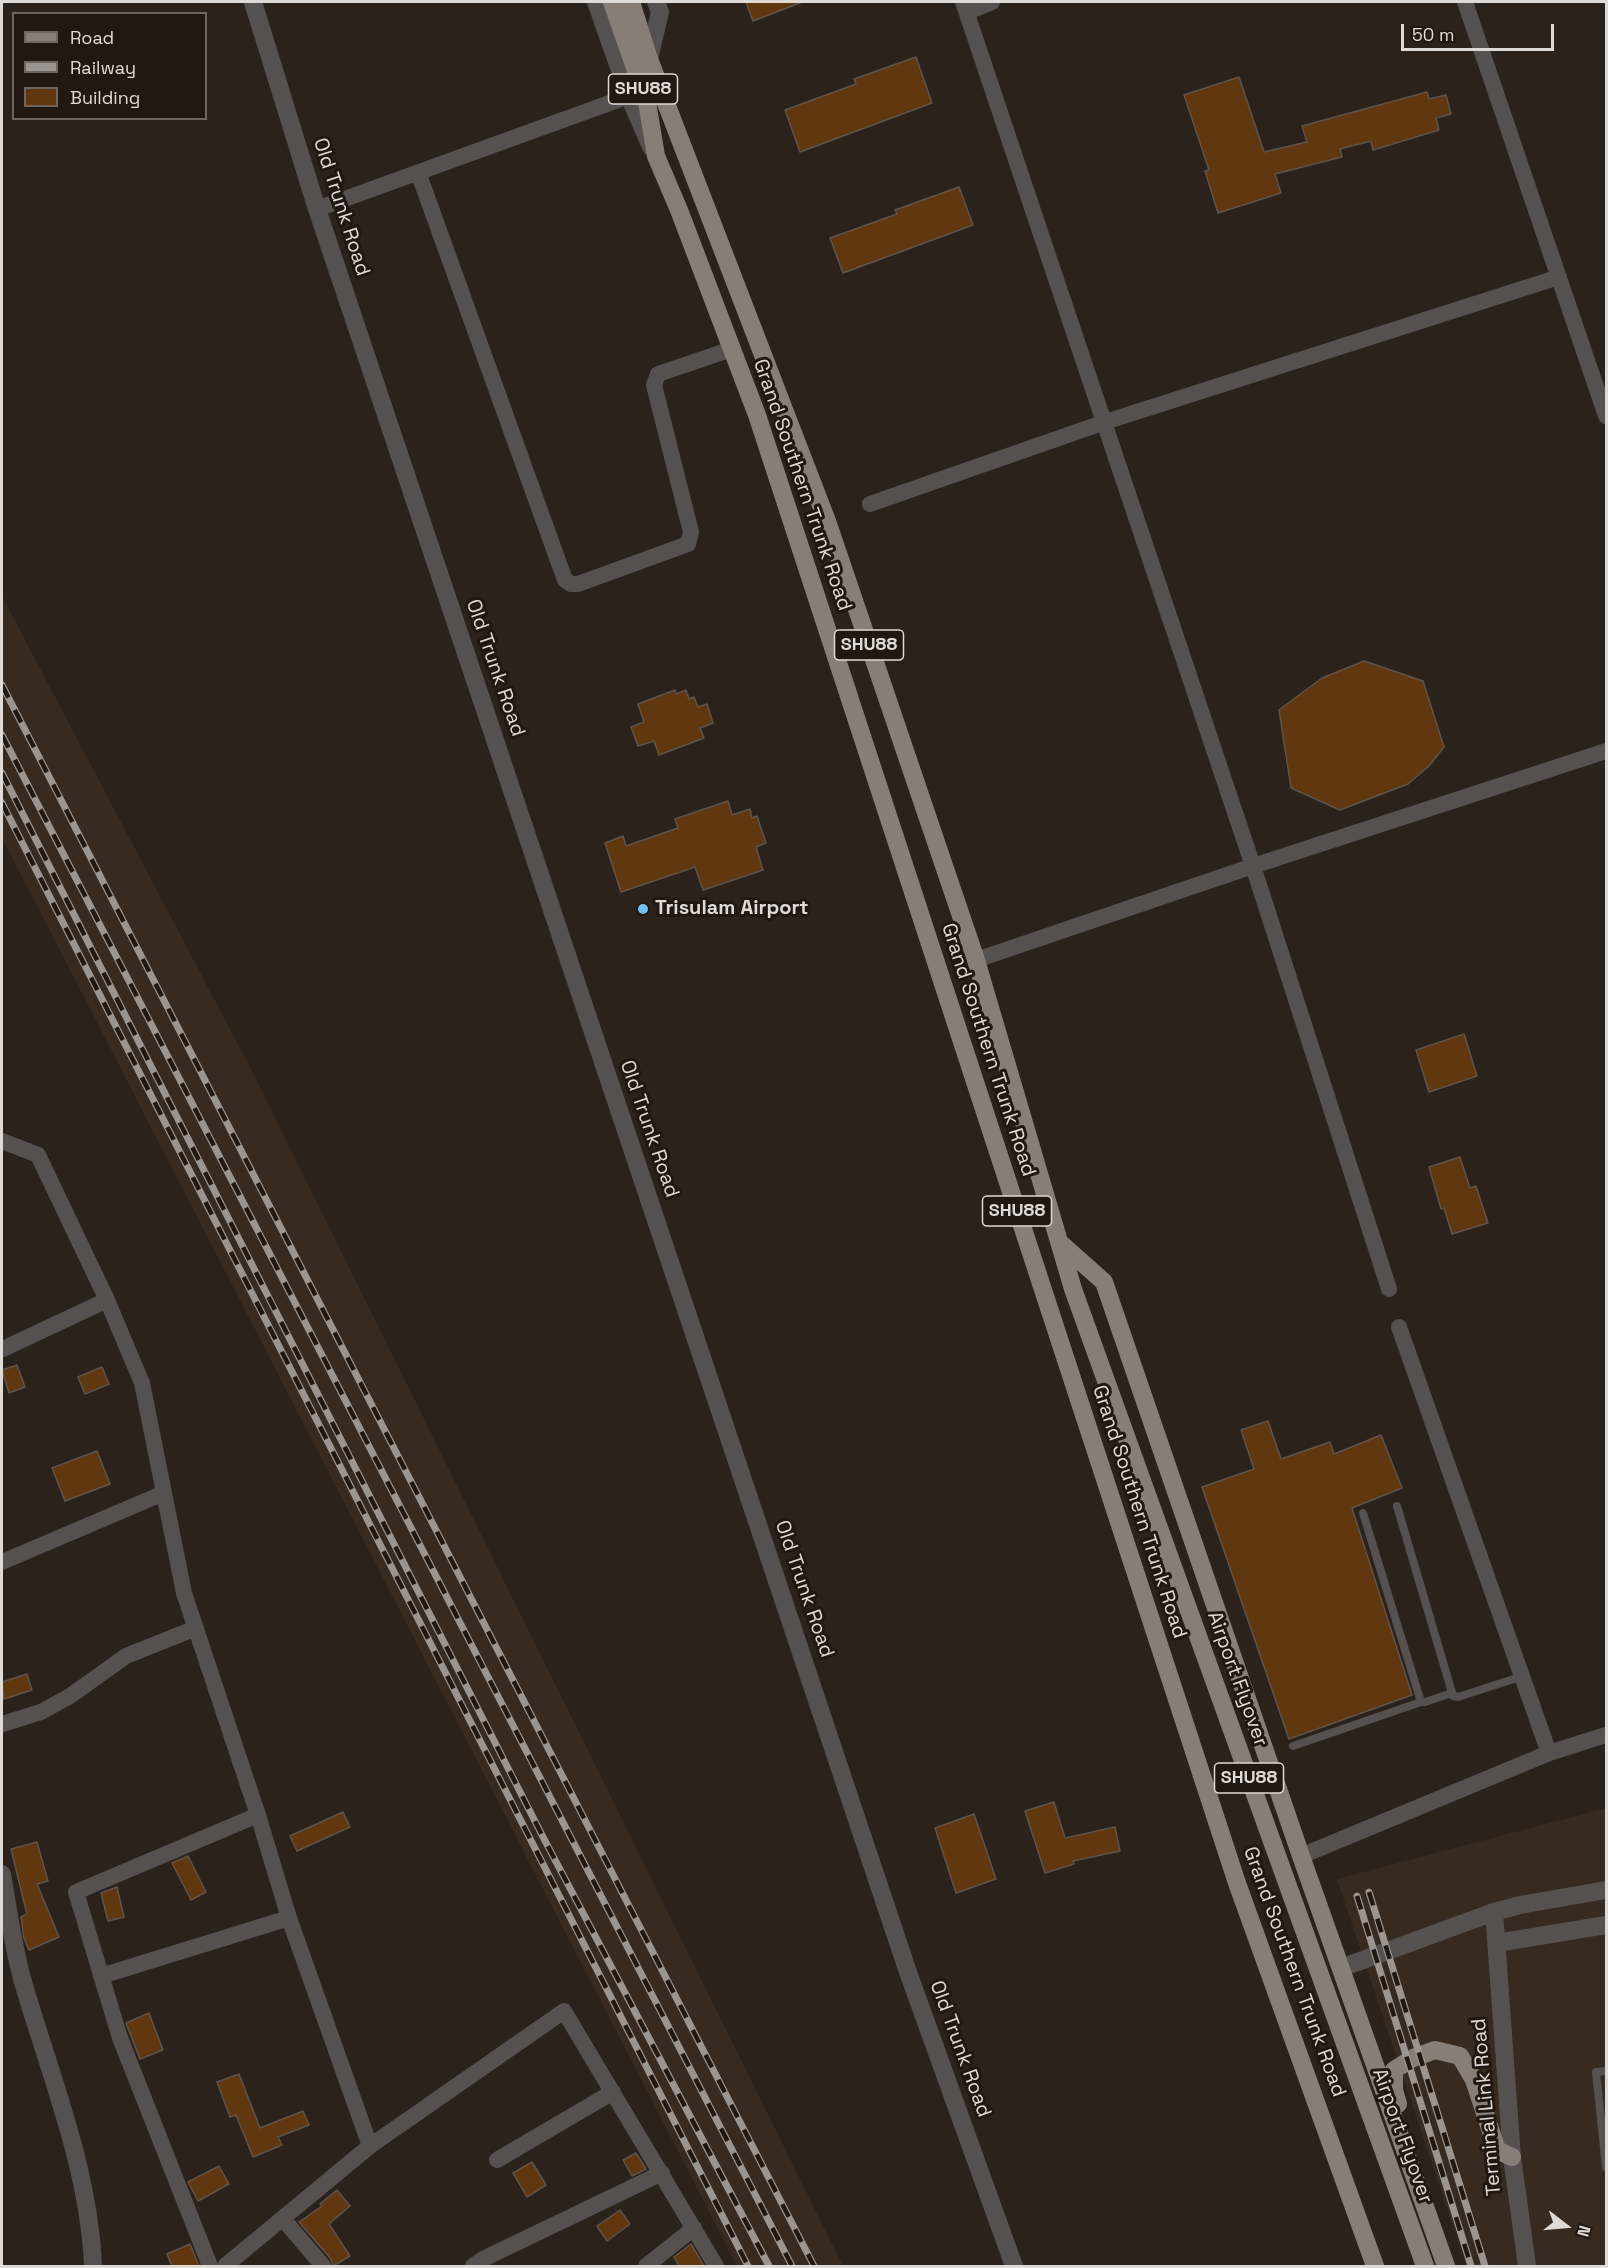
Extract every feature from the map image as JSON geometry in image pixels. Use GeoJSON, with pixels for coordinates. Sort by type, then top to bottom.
{"type":"FeatureCollection","features":[{"type":"Feature","properties":{"kind":"main road","name":"SHU88"},"geometry":{"type":"LineString","coordinates":[[612,2],[647,102],[656,156]]}},
{"type":"Feature","properties":{"kind":"main road","name":"SHU88"},"geometry":{"type":"LineString","coordinates":[[633,6],[650,59]]}},
{"type":"Feature","properties":{"kind":"main road","name":"Grand Southern Trunk Road"},"geometry":{"type":"LineString","coordinates":[[650,59],[827,522],[976,960],[1058,1241]]}},
{"type":"Feature","properties":{"kind":"main road","name":"Grand Southern Trunk Road"},"geometry":{"type":"LineString","coordinates":[[656,156],[679,210],[757,415],[1237,1883],[1375,2266]]}},
{"type":"Feature","properties":{"kind":"main road","name":"Airport Flyover"},"geometry":{"type":"LineString","coordinates":[[1058,1241],[1073,1289],[1425,2266]]}},
{"type":"Feature","properties":{"kind":"main road"},"geometry":{"type":"LineString","coordinates":[[1058,1241],[1104,1282],[1301,1856],[1445,2264]]}},
{"type":"Feature","properties":{"kind":"main road"},"geometry":{"type":"LineString","coordinates":[[1445,2264],[1449,2247],[1439,2213],[1400,2110],[1394,2090],[1394,2070],[1413,2058],[1435,2050],[1460,2056],[1474,2080],[1497,2150],[1512,2157]]}},
{"type":"Feature","properties":{"kind":"street","name":"Old Trunk Road"},"geometry":{"type":"LineString","coordinates":[[253,2],[317,209],[909,1975],[1014,2266]]}},
{"type":"Feature","properties":{"kind":"street"},"geometry":{"type":"LineString","coordinates":[[596,2],[629,96],[656,156]]}},
{"type":"Feature","properties":{"kind":"street"},"geometry":{"type":"LineString","coordinates":[[650,59],[660,12],[656,2]]}},
{"type":"Feature","properties":{"kind":"street"},"geometry":{"type":"LineString","coordinates":[[992,2],[965,7],[1253,866],[1389,1289]]}},
{"type":"Feature","properties":{"kind":"street"},"geometry":{"type":"LineString","coordinates":[[1465,2],[1606,416]]}},
{"type":"Feature","properties":{"kind":"street"},"geometry":{"type":"LineString","coordinates":[[317,209],[629,96]]}},
{"type":"Feature","properties":{"kind":"street"},"geometry":{"type":"LineString","coordinates":[[418,172],[565,580],[571,584],[578,584],[688,544],[692,532],[654,385],[655,378],[658,374],[732,349]]}},
{"type":"Feature","properties":{"kind":"street"},"geometry":{"type":"LineString","coordinates":[[870,504],[1105,422],[1559,278]]}},
{"type":"Feature","properties":{"kind":"street"},"geometry":{"type":"LineString","coordinates":[[976,960],[1253,866],[1606,752]]}},
{"type":"Feature","properties":{"kind":"street"},"geometry":{"type":"LineString","coordinates":[[2,1141],[38,1155],[142,1383],[184,1593],[258,1815],[289,1918],[370,2146]]}},
{"type":"Feature","properties":{"kind":"street"},"geometry":{"type":"LineString","coordinates":[[3,1349],[106,1300]]}},
{"type":"Feature","properties":{"kind":"street"},"geometry":{"type":"LineString","coordinates":[[1399,1327],[1549,1753]]}},
{"type":"Feature","properties":{"kind":"street"},"geometry":{"type":"LineString","coordinates":[[2,1562],[164,1493]]}},
{"type":"Feature","properties":{"kind":"street"},"geometry":{"type":"LineString","coordinates":[[2,1724],[41,1712],[70,1696],[126,1656],[196,1628]]}},
{"type":"Feature","properties":{"kind":"street"},"geometry":{"type":"LineString","coordinates":[[1301,1856],[1549,1753],[1606,1735]]}},
{"type":"Feature","properties":{"kind":"street"},"geometry":{"type":"LineString","coordinates":[[210,2266],[120,2038],[76,1892],[258,1815]]}},
{"type":"Feature","properties":{"kind":"street"},"geometry":{"type":"LineString","coordinates":[[2,1874],[22,1979],[84,2188],[93,2266]]}},
{"type":"Feature","properties":{"kind":"street"},"geometry":{"type":"LineString","coordinates":[[1341,1968],[1494,1912],[1520,1905],[1606,1890]]}},
{"type":"Feature","properties":{"kind":"street","name":"Terminal Link Road"},"geometry":{"type":"LineString","coordinates":[[1494,1912],[1512,2157],[1527,2266]]}},
{"type":"Feature","properties":{"kind":"street"},"geometry":{"type":"LineString","coordinates":[[101,1976],[289,1918]]}},
{"type":"Feature","properties":{"kind":"street"},"geometry":{"type":"LineString","coordinates":[[1497,1942],[1606,1925]]}},
{"type":"Feature","properties":{"kind":"street"},"geometry":{"type":"LineString","coordinates":[[225,2266],[370,2146],[564,2011],[716,2266]]}},
{"type":"Feature","properties":{"kind":"street"},"geometry":{"type":"LineString","coordinates":[[497,2160],[613,2092]]}},
{"type":"Feature","properties":{"kind":"street"},"geometry":{"type":"LineString","coordinates":[[473,2266],[483,2259],[662,2173]]}},
{"type":"Feature","properties":{"kind":"street"},"geometry":{"type":"LineString","coordinates":[[283,2218],[323,2266]]}},
{"type":"Feature","properties":{"kind":"street"},"geometry":{"type":"LineString","coordinates":[[646,2266],[694,2228]]}},
{"type":"Feature","properties":{"kind":"lane"},"geometry":{"type":"LineString","coordinates":[[1397,1506],[1452,1693],[1458,1697],[1523,1676]]}},
{"type":"Feature","properties":{"kind":"lane"},"geometry":{"type":"LineString","coordinates":[[1364,1513],[1421,1702]]}},
{"type":"Feature","properties":{"kind":"lane"},"geometry":{"type":"LineString","coordinates":[[1293,1746],[1452,1693]]}},
{"type":"Feature","properties":{"kind":"lane"},"geometry":{"type":"LineString","coordinates":[[1606,2071],[1596,2072],[1606,2167]]}},
{"type":"Feature","properties":{"kind":"shaded area"},"geometry":{"type":"Polygon","coordinates":[[[2,596],[250,1067],[843,2266],[737,2266],[2,838],[2,596]]]}},
{"type":"Feature","properties":{"kind":"shaded area"},"geometry":{"type":"Polygon","coordinates":[[[1606,1808],[1606,2266],[1466,2266],[1337,1879],[1606,1808]]]}},
{"type":"Feature","properties":{"kind":"building"},"geometry":{"type":"Polygon","coordinates":[[[746,2],[800,2],[800,3],[753,21],[746,2]]]}},
{"type":"Feature","properties":{"kind":"building"},"geometry":{"type":"Polygon","coordinates":[[[916,57],[932,103],[800,152],[785,110],[856,84],[854,79],[916,57]]]}},
{"type":"Feature","properties":{"kind":"building"},"geometry":{"type":"Polygon","coordinates":[[[1239,77],[1264,152],[1307,142],[1302,126],[1427,92],[1429,99],[1446,95],[1451,114],[1436,118],[1439,130],[1373,150],[1371,141],[1340,149],[1342,157],[1275,174],[1281,193],[1218,213],[1205,171],[1209,170],[1184,95],[1239,77]]]}},
{"type":"Feature","properties":{"kind":"building"},"geometry":{"type":"Polygon","coordinates":[[[959,187],[973,225],[843,273],[830,238],[897,214],[895,210],[959,187]]]}},
{"type":"Feature","properties":{"kind":"building"},"geometry":{"type":"Polygon","coordinates":[[[1364,661],[1423,681],[1444,747],[1429,766],[1408,784],[1340,810],[1291,788],[1279,710],[1322,678],[1364,661]]]}},
{"type":"Feature","properties":{"kind":"building"},"geometry":{"type":"Polygon","coordinates":[[[675,690],[676,694],[686,690],[689,699],[694,697],[698,707],[707,704],[713,723],[700,728],[704,738],[659,755],[654,741],[638,746],[631,727],[644,722],[638,704],[675,690]]]}},
{"type":"Feature","properties":{"kind":"building"},"geometry":{"type":"Polygon","coordinates":[[[728,801],[732,815],[750,809],[752,818],[757,816],[766,843],[756,847],[763,870],[703,890],[695,867],[621,892],[605,843],[623,836],[626,846],[678,828],[675,819],[728,801]]]}},
{"type":"Feature","properties":{"kind":"building"},"geometry":{"type":"Polygon","coordinates":[[[1464,1034],[1477,1076],[1429,1092],[1416,1050],[1464,1034]]]}},
{"type":"Feature","properties":{"kind":"building"},"geometry":{"type":"Polygon","coordinates":[[[1460,1157],[1470,1188],[1476,1186],[1488,1223],[1452,1234],[1444,1208],[1441,1209],[1429,1167],[1460,1157]]]}},
{"type":"Feature","properties":{"kind":"building"},"geometry":{"type":"Polygon","coordinates":[[[17,1365],[25,1387],[9,1393],[2,1370],[17,1365]]]}},
{"type":"Feature","properties":{"kind":"building"},"geometry":{"type":"Polygon","coordinates":[[[102,1367],[109,1384],[85,1394],[78,1377],[102,1367]]]}},
{"type":"Feature","properties":{"kind":"building"},"geometry":{"type":"Polygon","coordinates":[[[1268,1421],[1281,1459],[1330,1442],[1334,1454],[1381,1435],[1402,1488],[1352,1508],[1412,1695],[1289,1739],[1202,1487],[1254,1469],[1241,1430],[1268,1421]]]}},
{"type":"Feature","properties":{"kind":"building"},"geometry":{"type":"Polygon","coordinates":[[[97,1451],[110,1484],[65,1501],[52,1468],[97,1451]]]}},
{"type":"Feature","properties":{"kind":"building"},"geometry":{"type":"Polygon","coordinates":[[[27,1674],[32,1690],[4,1699],[2,1682],[27,1674]]]}},
{"type":"Feature","properties":{"kind":"building"},"geometry":{"type":"Polygon","coordinates":[[[1054,1802],[1065,1838],[1115,1827],[1120,1851],[1073,1861],[1074,1864],[1045,1873],[1025,1811],[1054,1802]]]}},
{"type":"Feature","properties":{"kind":"building"},"geometry":{"type":"Polygon","coordinates":[[[343,1812],[350,1827],[297,1851],[290,1836],[343,1812]]]}},
{"type":"Feature","properties":{"kind":"building"},"geometry":{"type":"Polygon","coordinates":[[[974,1814],[996,1879],[956,1893],[935,1828],[974,1814]]]}},
{"type":"Feature","properties":{"kind":"building"},"geometry":{"type":"Polygon","coordinates":[[[37,1842],[48,1881],[37,1884],[59,1937],[29,1950],[24,1938],[21,1917],[27,1914],[11,1849],[37,1842]]]}},
{"type":"Feature","properties":{"kind":"building"},"geometry":{"type":"Polygon","coordinates":[[[188,1856],[206,1892],[191,1900],[172,1863],[188,1856]]]}},
{"type":"Feature","properties":{"kind":"building"},"geometry":{"type":"Polygon","coordinates":[[[117,1887],[124,1917],[108,1921],[101,1893],[117,1887]]]}},
{"type":"Feature","properties":{"kind":"building"},"geometry":{"type":"Polygon","coordinates":[[[149,2013],[163,2050],[140,2059],[126,2023],[149,2013]]]}},
{"type":"Feature","properties":{"kind":"building"},"geometry":{"type":"Polygon","coordinates":[[[239,2074],[260,2128],[303,2111],[309,2125],[278,2137],[282,2145],[253,2157],[236,2115],[230,2117],[217,2082],[239,2074]]]}},
{"type":"Feature","properties":{"kind":"building"},"geometry":{"type":"Polygon","coordinates":[[[636,2153],[646,2169],[632,2176],[623,2160],[636,2153]]]}},
{"type":"Feature","properties":{"kind":"building"},"geometry":{"type":"Polygon","coordinates":[[[532,2162],[546,2185],[527,2197],[513,2173],[532,2162]]]}},
{"type":"Feature","properties":{"kind":"building"},"geometry":{"type":"Polygon","coordinates":[[[219,2166],[229,2184],[198,2201],[188,2182],[219,2166]]]}},
{"type":"Feature","properties":{"kind":"building"},"geometry":{"type":"Polygon","coordinates":[[[337,2190],[350,2206],[329,2224],[350,2256],[333,2266],[331,2259],[299,2222],[322,2206],[320,2204],[337,2190]]]}},
{"type":"Feature","properties":{"kind":"building"},"geometry":{"type":"Polygon","coordinates":[[[620,2210],[630,2224],[607,2241],[597,2226],[620,2210]]]}},
{"type":"Feature","properties":{"kind":"building"},"geometry":{"type":"Polygon","coordinates":[[[190,2244],[199,2266],[172,2266],[167,2254],[190,2244]]]}},
{"type":"Feature","properties":{"kind":"building"},"geometry":{"type":"Polygon","coordinates":[[[691,2244],[704,2266],[679,2266],[674,2257],[691,2244]]]}},
{"type":"Feature","properties":{"kind":"railway"},"geometry":{"type":"LineString","coordinates":[[2,685],[814,2266]]}},
{"type":"Feature","properties":{"kind":"railway"},"geometry":{"type":"LineString","coordinates":[[2,735],[792,2266]]}},
{"type":"Feature","properties":{"kind":"railway"},"geometry":{"type":"LineString","coordinates":[[2,773],[543,1837],[769,2266]]}},
{"type":"Feature","properties":{"kind":"railway"},"geometry":{"type":"LineString","coordinates":[[2,803],[748,2266]]}},
{"type":"Feature","properties":{"kind":"railway"},"geometry":{"type":"LineString","coordinates":[[1369,1892],[1485,2266]]}},
{"type":"Feature","properties":{"kind":"railway"},"geometry":{"type":"LineString","coordinates":[[1357,1896],[1471,2266]]}},
{"type":"Feature","properties":{"kind":"place","name":"Trisulam Airport"},"geometry":{"type":"Point","coordinates":[643,909]}}]}
